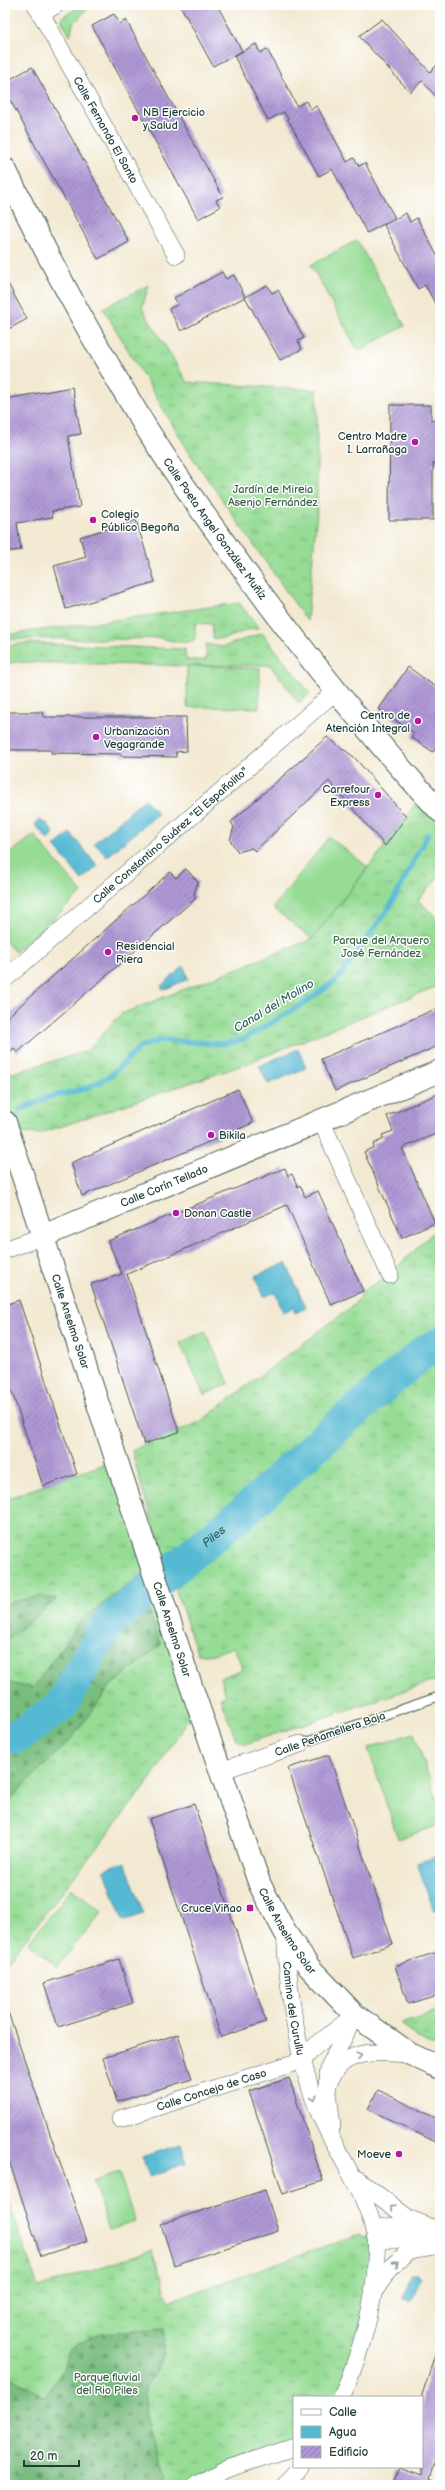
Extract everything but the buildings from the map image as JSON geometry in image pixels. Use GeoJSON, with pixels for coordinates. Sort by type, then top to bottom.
{"type":"FeatureCollection","features":[{"type":"Feature","properties":{"kind":"street"},"geometry":{"type":"LineString","coordinates":[[38,10],[56,5]]}},
{"type":"Feature","properties":{"kind":"street","name":"Calle Fernando El Santo"},"geometry":{"type":"LineString","coordinates":[[38,10],[176,255]]}},
{"type":"Feature","properties":{"kind":"street","name":"Calle Poeta Angel González Muñíz"},"geometry":{"type":"LineString","coordinates":[[5,169],[29,219],[99,350],[146,427],[214,529],[336,691],[440,810]]}},
{"type":"Feature","properties":{"kind":"street","name":"Calle Poeta Angel González Muñíz"},"geometry":{"type":"LineString","coordinates":[[5,191],[29,219]]}},
{"type":"Feature","properties":{"kind":"street","name":"Calle Constantino Suárez \"El Españolito\""},"geometry":{"type":"LineString","coordinates":[[5,979],[336,691]]}},
{"type":"Feature","properties":{"kind":"street","name":"Calle Corín Tellado"},"geometry":{"type":"LineString","coordinates":[[5,1250],[43,1236],[440,1071]]}},
{"type":"Feature","properties":{"kind":"street"},"geometry":{"type":"LineString","coordinates":[[321,1120],[390,1274]]}},
{"type":"Feature","properties":{"kind":"street","name":"Calle Anselmo Solar"},"geometry":{"type":"LineString","coordinates":[[5,1122],[220,1771],[260,1885],[285,1932],[309,1967],[355,2015],[410,2054],[440,2068]]}},
{"type":"Feature","properties":{"kind":"street","name":"Calle Peñamellera Baja"},"geometry":{"type":"LineString","coordinates":[[220,1771],[300,1744]]}},
{"type":"Feature","properties":{"kind":"street","name":"Camino del Curullu"},"geometry":{"type":"LineString","coordinates":[[285,1932],[288,1983],[303,2060],[317,2109],[336,2148],[363,2194],[375,2234],[373,2294]]}},
{"type":"Feature","properties":{"kind":"street","name":"Camino del Curullu"},"geometry":{"type":"LineString","coordinates":[[303,2060],[313,2048],[355,2015]]}},
{"type":"Feature","properties":{"kind":"street","name":"Camino del Curullu"},"geometry":{"type":"LineString","coordinates":[[336,2148],[329,2106],[328,2084],[330,2065],[355,2015]]}},
{"type":"Feature","properties":{"kind":"street"},"geometry":{"type":"LineString","coordinates":[[328,2084],[341,2065],[356,2056],[375,2053],[410,2054]]}},
{"type":"Feature","properties":{"kind":"street","name":"Calle Concejo de Caso"},"geometry":{"type":"LineString","coordinates":[[120,2119],[303,2060]]}},
{"type":"Feature","properties":{"kind":"street"},"geometry":{"type":"LineString","coordinates":[[352,2176],[408,2218],[440,2231]]}},
{"type":"Feature","properties":{"kind":"street"},"geometry":{"type":"LineString","coordinates":[[375,2234],[422,2224]]}},
{"type":"Feature","properties":{"kind":"street"},"geometry":{"type":"LineString","coordinates":[[375,2234],[440,2240]]}},
{"type":"Feature","properties":{"kind":"street"},"geometry":{"type":"LineString","coordinates":[[342,2396],[354,2370],[373,2294],[391,2267],[409,2251],[440,2246]]}},
{"type":"Feature","properties":{"kind":"street"},"geometry":{"type":"LineString","coordinates":[[196,2485],[224,2470],[293,2447]]}},
{"type":"Feature","properties":{"kind":"street"},"geometry":{"type":"LineString","coordinates":[[285,2485],[300,2468]]}},
{"type":"Feature","properties":{"kind":"lane","name":"Calle Peñamellera Baja"},"geometry":{"type":"LineString","coordinates":[[300,1744],[440,1696]]}},
{"type":"Feature","properties":{"kind":"green space"},"geometry":{"type":"Polygon","coordinates":[[[83,5],[92,5],[73,24],[70,36],[62,21],[62,17],[83,5]]]}},
{"type":"Feature","properties":{"kind":"green space"},"geometry":{"type":"Polygon","coordinates":[[[357,240],[405,326],[358,351],[311,265],[357,240]]]}},
{"type":"Feature","properties":{"kind":"green space","name":"Jardín de Mireia Asenjo Fernández"},"geometry":{"type":"Polygon","coordinates":[[[149,285],[142,308],[187,382],[317,390],[317,511],[307,621],[190,454],[103,308],[149,285]]]}},
{"type":"Feature","properties":{"kind":"green space"},"geometry":{"type":"Polygon","coordinates":[[[239,603],[259,628],[247,630],[231,637],[219,639],[213,638],[212,624],[195,623],[195,639],[187,642],[176,642],[160,638],[5,640],[5,635],[239,603]]]}},
{"type":"Feature","properties":{"kind":"green space"},"geometry":{"type":"Polygon","coordinates":[[[262,633],[310,693],[299,703],[270,665],[187,666],[16,662],[5,664],[5,646],[26,643],[185,649],[186,660],[206,660],[206,644],[223,647],[262,633]]]}},
{"type":"Feature","properties":{"kind":"green space"},"geometry":{"type":"Polygon","coordinates":[[[187,666],[260,668],[259,708],[187,707],[187,666]]]}},
{"type":"Feature","properties":{"kind":"green space","name":"Parque del Arquero José Fernández"},"geometry":{"type":"Polygon","coordinates":[[[423,793],[440,811],[440,875],[418,900],[440,921],[440,985],[243,1065],[39,1134],[5,1132],[5,1075],[87,1051],[121,1014],[312,939],[385,846],[423,793]]]}},
{"type":"Feature","properties":{"kind":"green space"},"geometry":{"type":"Polygon","coordinates":[[[34,835],[82,893],[15,952],[5,941],[5,857],[34,835]]]}},
{"type":"Feature","properties":{"kind":"green space"},"geometry":{"type":"Polygon","coordinates":[[[329,837],[368,867],[312,939],[273,908],[329,837]]]}},
{"type":"Feature","properties":{"kind":"green space"},"geometry":{"type":"Polygon","coordinates":[[[440,1226],[440,1679],[245,1744],[236,1739],[220,1698],[226,1696],[220,1678],[243,1669],[234,1647],[211,1655],[202,1655],[197,1653],[144,1496],[132,1451],[140,1446],[201,1421],[355,1304],[363,1291],[390,1274],[440,1226]]]}},
{"type":"Feature","properties":{"kind":"green space"},"geometry":{"type":"Polygon","coordinates":[[[205,1331],[229,1383],[204,1395],[180,1343],[205,1331]]]}},
{"type":"Feature","properties":{"kind":"green space"},"geometry":{"type":"Polygon","coordinates":[[[116,1460],[197,1704],[150,1780],[5,1965],[5,1499],[116,1460]]]}},
{"type":"Feature","properties":{"kind":"green space"},"geometry":{"type":"Polygon","coordinates":[[[138,1578],[161,1645],[110,1687],[73,1737],[5,1804],[5,1682],[33,1688],[82,1619],[138,1578]]]}},
{"type":"Feature","properties":{"kind":"green space"},"geometry":{"type":"Polygon","coordinates":[[[38,1597],[57,1599],[5,1641],[5,1603],[38,1597]]]}},
{"type":"Feature","properties":{"kind":"green space"},"geometry":{"type":"Polygon","coordinates":[[[414,1733],[440,1810],[440,1825],[398,1839],[368,1748],[414,1733]]]}},
{"type":"Feature","properties":{"kind":"green space"},"geometry":{"type":"Polygon","coordinates":[[[72,1888],[102,1912],[57,1967],[28,1943],[72,1888]]]}},
{"type":"Feature","properties":{"kind":"green space"},"geometry":{"type":"Polygon","coordinates":[[[440,2011],[440,2049],[419,2039],[401,2024],[440,2011]]]}},
{"type":"Feature","properties":{"kind":"green space"},"geometry":{"type":"Polygon","coordinates":[[[119,2172],[135,2222],[109,2230],[93,2181],[119,2172]]]}},
{"type":"Feature","properties":{"kind":"green space","name":"Parque fluvial del Rio Piles"},"geometry":{"type":"Polygon","coordinates":[[[5,2190],[38,2288],[152,2250],[169,2301],[360,2234],[377,2240],[375,2278],[342,2396],[293,2396],[293,2447],[196,2485],[5,2485],[5,2190]]]}},
{"type":"Feature","properties":{"kind":"green space"},"geometry":{"type":"Polygon","coordinates":[[[164,2329],[164,2346],[161,2360],[145,2386],[147,2421],[165,2479],[159,2485],[5,2485],[5,2373],[44,2397],[64,2369],[69,2349],[98,2333],[164,2329]]]}},
{"type":"Feature","properties":{"kind":"water"},"geometry":{"type":"Polygon","coordinates":[[[145,799],[158,814],[107,857],[94,843],[145,799]]]}},
{"type":"Feature","properties":{"kind":"water"},"geometry":{"type":"Polygon","coordinates":[[[39,819],[44,823],[46,822],[54,833],[48,840],[35,825],[39,819]]]}},
{"type":"Feature","properties":{"kind":"water"},"geometry":{"type":"Polygon","coordinates":[[[70,833],[98,866],[82,880],[54,846],[70,833]]]}},
{"type":"Feature","properties":{"kind":"water"},"geometry":{"type":"Polygon","coordinates":[[[184,966],[188,979],[163,990],[161,986],[184,966]]]}},
{"type":"Feature","properties":{"kind":"water"},"geometry":{"type":"Polygon","coordinates":[[[298,1049],[306,1068],[268,1084],[259,1066],[298,1049]]]}},
{"type":"Feature","properties":{"kind":"water"},"geometry":{"type":"Polygon","coordinates":[[[286,1263],[306,1308],[295,1313],[293,1308],[283,1312],[275,1292],[264,1297],[255,1276],[286,1263]]]}},
{"type":"Feature","properties":{"kind":"water"},"geometry":{"type":"Polygon","coordinates":[[[439,1855],[440,1909],[434,1911],[417,1863],[439,1855]]]}},
{"type":"Feature","properties":{"kind":"water"},"geometry":{"type":"Polygon","coordinates":[[[125,1862],[144,1914],[123,1921],[104,1869],[125,1862]]]}},
{"type":"Feature","properties":{"kind":"water"},"geometry":{"type":"Polygon","coordinates":[[[181,2144],[187,2163],[149,2176],[142,2157],[181,2144]]]}},
{"type":"Feature","properties":{"kind":"water"},"geometry":{"type":"Polygon","coordinates":[[[411,2274],[417,2274],[421,2278],[411,2301],[402,2297],[411,2274]]]}},
{"type":"Feature","properties":{"kind":"waterway","name":"Canal del Molino"},"geometry":{"type":"LineString","coordinates":[[20,1110],[46,1098],[87,1088],[110,1076],[140,1047],[161,1040],[224,1044],[244,1039],[303,1004],[338,979],[391,905],[428,834]]}},
{"type":"Feature","properties":{"kind":"waterway","name":"Piles"},"geometry":{"type":"LineString","coordinates":[[5,1735],[17,1737],[61,1706],[109,1622],[241,1514],[333,1430],[425,1351],[440,1343]]}},
{"type":"Feature","properties":{"kind":"place","name":"NB Ejercicio y Salud"},"geometry":{"type":"Point","coordinates":[135,118]}},
{"type":"Feature","properties":{"kind":"place","name":"Centro Madre I. Larrañaga"},"geometry":{"type":"Point","coordinates":[415,442]}},
{"type":"Feature","properties":{"kind":"place","name":"Colegio Público Begoña"},"geometry":{"type":"Point","coordinates":[93,520]}},
{"type":"Feature","properties":{"kind":"place","name":"Centro de Atención Integral"},"geometry":{"type":"Point","coordinates":[418,721]}},
{"type":"Feature","properties":{"kind":"place","name":"Urbanización Vegagrande"},"geometry":{"type":"Point","coordinates":[96,737]}},
{"type":"Feature","properties":{"kind":"place","name":"Carrefour Express"},"geometry":{"type":"Point","coordinates":[378,795]}},
{"type":"Feature","properties":{"kind":"place","name":"Residencial Riera"},"geometry":{"type":"Point","coordinates":[108,952]}},
{"type":"Feature","properties":{"kind":"place","name":"Bikila"},"geometry":{"type":"Point","coordinates":[211,1135]}},
{"type":"Feature","properties":{"kind":"place","name":"Donan Castle"},"geometry":{"type":"Point","coordinates":[176,1213]}},
{"type":"Feature","properties":{"kind":"place","name":"Cruce Viñao"},"geometry":{"type":"Point","coordinates":[250,1908]}},
{"type":"Feature","properties":{"kind":"place","name":"Moeve"},"geometry":{"type":"Point","coordinates":[399,2154]}}]}
